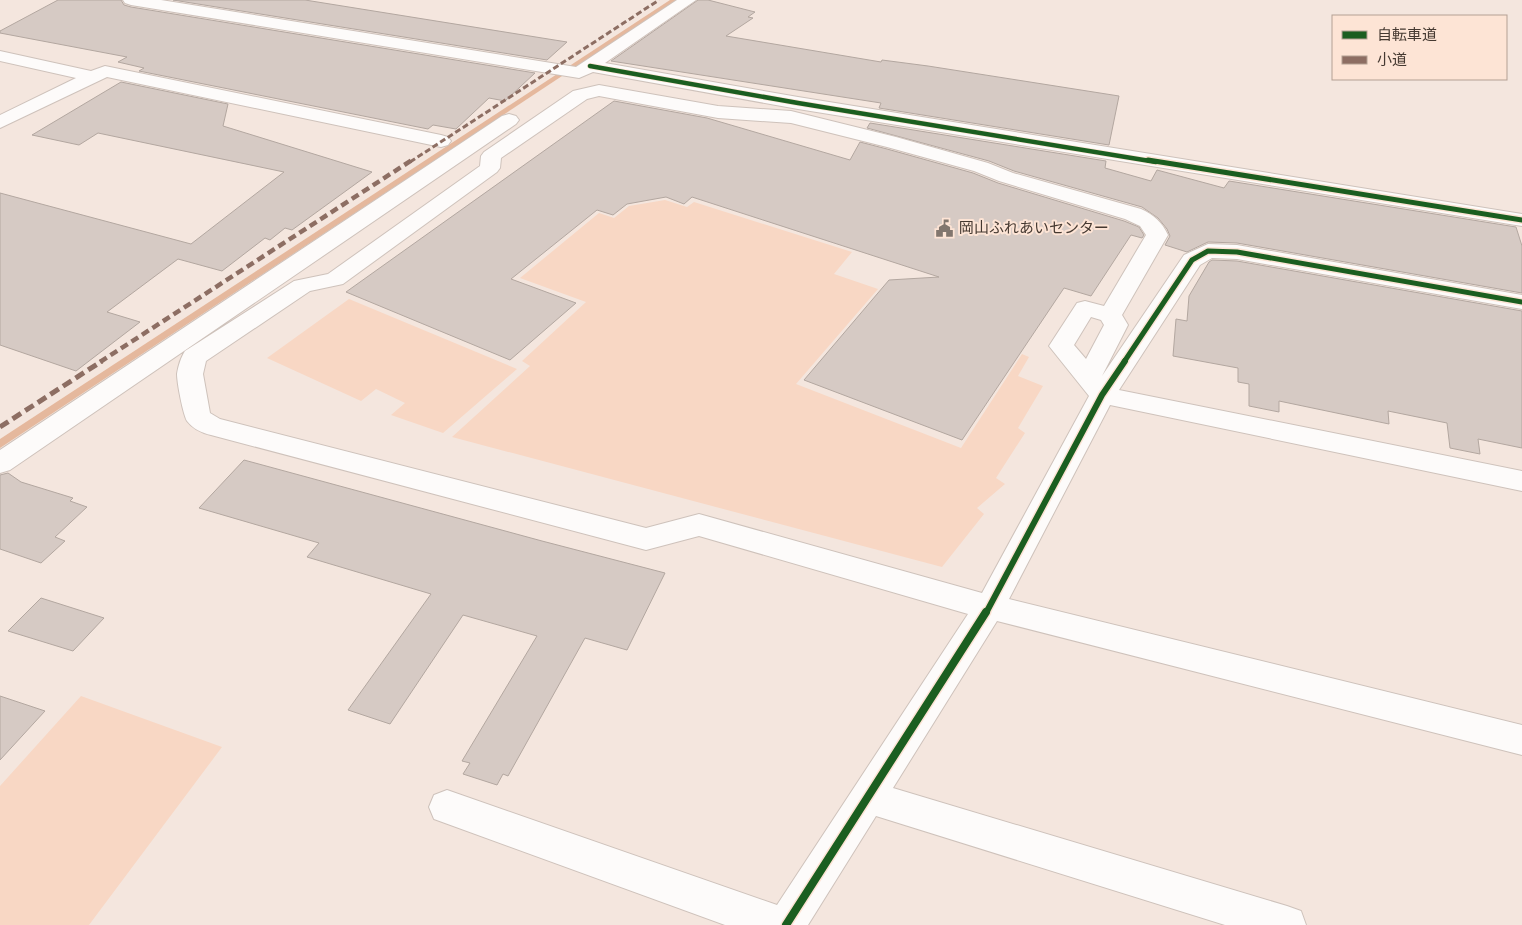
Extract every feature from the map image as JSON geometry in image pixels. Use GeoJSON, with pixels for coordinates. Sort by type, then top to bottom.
{"type":"FeatureCollection","features":[{"type":"Feature","properties":{"kind":"street"},"geometry":{"type":"LineString","coordinates":[[131,0],[798,103],[1106,152],[1115,156],[1522,220]]}},
{"type":"Feature","properties":{"kind":"street"},"geometry":{"type":"LineString","coordinates":[[0,463],[575,70],[688,0]]}},
{"type":"Feature","properties":{"kind":"street"},"geometry":{"type":"LineString","coordinates":[[0,56],[94,77]]}},
{"type":"Feature","properties":{"kind":"street"},"geometry":{"type":"LineString","coordinates":[[0,122],[106,71],[441,141]]}},
{"type":"Feature","properties":{"kind":"street"},"geometry":{"type":"LineString","coordinates":[[1110,316],[1157,235],[1153,226],[1134,214],[889,141],[792,117],[718,112],[598,90],[580,94],[491,156],[490,168],[335,279],[302,286],[194,357],[190,374],[198,417],[211,426],[646,539],[699,525],[942,595],[1522,740]]}},
{"type":"Feature","properties":{"kind":"street"},"geometry":{"type":"LineString","coordinates":[[1095,386],[1192,260],[1208,251],[1237,252],[1522,302]]}},
{"type":"Feature","properties":{"kind":"street"},"geometry":{"type":"LineString","coordinates":[[786,925],[990,606],[1095,386],[1116,325],[1110,316],[1085,308],[1061,346],[1095,386],[1522,481]]}},
{"type":"Feature","properties":{"kind":"street"},"geometry":{"type":"LineString","coordinates":[[868,797],[1287,925]]}},
{"type":"Feature","properties":{"kind":"street"},"geometry":{"type":"LineString","coordinates":[[447,807],[779,925]]}},
{"type":"Feature","properties":{"kind":"shaded area"},"geometry":{"type":"Polygon","coordinates":[[[665,200],[687,207],[694,202],[852,252],[834,274],[878,289],[796,384],[961,448],[1022,354],[1029,357],[1018,376],[1043,386],[1018,428],[1025,433],[996,478],[1005,484],[977,508],[984,514],[942,567],[452,437],[530,366],[522,361],[586,302],[520,278],[599,213],[614,218],[629,206],[665,200]]]}},
{"type":"Feature","properties":{"kind":"shaded area"},"geometry":{"type":"Polygon","coordinates":[[[349,299],[517,369],[443,433],[391,415],[405,403],[376,389],[361,401],[267,358],[349,299]]]}},
{"type":"Feature","properties":{"kind":"shaded area"},"geometry":{"type":"Polygon","coordinates":[[[81,696],[222,747],[89,925],[0,925],[0,786],[81,696]]]}},
{"type":"Feature","properties":{"kind":"building"},"geometry":{"type":"Polygon","coordinates":[[[58,0],[121,0],[124,5],[131,7],[535,73],[505,101],[489,98],[456,129],[433,125],[428,129],[139,71],[144,68],[118,62],[127,57],[0,33],[0,31],[58,0]]]}},
{"type":"Feature","properties":{"kind":"building"},"geometry":{"type":"Polygon","coordinates":[[[173,0],[305,0],[567,42],[547,60],[173,0]]]}},
{"type":"Feature","properties":{"kind":"building"},"geometry":{"type":"Polygon","coordinates":[[[698,0],[708,0],[755,12],[748,17],[753,18],[726,36],[881,62],[882,60],[928,66],[1119,96],[1109,145],[879,108],[881,103],[611,61],[698,0]]]}},
{"type":"Feature","properties":{"kind":"building"},"geometry":{"type":"Polygon","coordinates":[[[121,82],[228,104],[223,126],[372,172],[292,230],[285,228],[270,240],[265,238],[222,271],[178,259],[107,312],[140,322],[76,371],[0,345],[0,193],[191,244],[284,172],[98,133],[79,145],[32,135],[121,82]]]}},
{"type":"Feature","properties":{"kind":"building","name":"岡山ふれあいセンター"},"geometry":{"type":"Polygon","coordinates":[[[614,101],[707,118],[850,160],[860,142],[973,173],[998,183],[1124,221],[1139,227],[1144,235],[1142,238],[1131,235],[1091,296],[1064,288],[962,440],[804,380],[889,280],[939,277],[692,197],[684,204],[666,197],[627,204],[613,215],[597,210],[511,279],[576,303],[510,360],[346,292],[614,101]]]}},
{"type":"Feature","properties":{"kind":"building"},"geometry":{"type":"Polygon","coordinates":[[[870,123],[1106,161],[1105,168],[1151,181],[1157,170],[1224,188],[1229,181],[1516,227],[1522,246],[1522,293],[1237,243],[1208,242],[1187,252],[1165,245],[1170,236],[1167,229],[1158,218],[1142,207],[1014,171],[989,161],[867,128],[870,123]]]}},
{"type":"Feature","properties":{"kind":"building"},"geometry":{"type":"Polygon","coordinates":[[[1212,260],[1237,261],[1522,311],[1522,448],[1478,439],[1480,454],[1450,448],[1447,423],[1388,411],[1389,424],[1279,401],[1279,412],[1249,406],[1249,384],[1238,382],[1238,368],[1173,356],[1176,319],[1187,321],[1189,296],[1212,260]]]}},
{"type":"Feature","properties":{"kind":"building"},"geometry":{"type":"Polygon","coordinates":[[[244,460],[665,573],[627,650],[585,638],[508,776],[503,774],[497,785],[463,774],[470,763],[462,761],[537,636],[463,615],[390,724],[348,710],[431,594],[307,557],[319,543],[199,508],[244,460]]]}},
{"type":"Feature","properties":{"kind":"building"},"geometry":{"type":"Polygon","coordinates":[[[8,473],[21,482],[73,498],[70,501],[87,507],[55,537],[65,541],[41,563],[0,549],[0,475],[8,473]]]}},
{"type":"Feature","properties":{"kind":"building"},"geometry":{"type":"Polygon","coordinates":[[[41,598],[104,618],[73,651],[8,631],[41,598]]]}},
{"type":"Feature","properties":{"kind":"building"},"geometry":{"type":"Polygon","coordinates":[[[0,696],[45,711],[0,760],[0,696]]]}},
{"type":"Feature","properties":{"kind":"waterway"},"geometry":{"type":"LineString","coordinates":[[0,444],[674,0]]}},
{"type":"Feature","properties":{"kind":"marked path"},"geometry":{"type":"LineString","coordinates":[[0,427],[659,0]]}},
{"type":"Feature","properties":{"kind":"cycle path"},"geometry":{"type":"LineString","coordinates":[[590,66],[798,103],[1522,220]]}},
{"type":"Feature","properties":{"kind":"cycle path"},"geometry":{"type":"LineString","coordinates":[[786,925],[990,606],[1102,395],[1192,260],[1208,251],[1237,252],[1522,302]]}},
{"type":"Feature","properties":{"kind":"place","name":"岡山ふれあいセンター"},"geometry":{"type":"Point","coordinates":[945,228]}}]}
